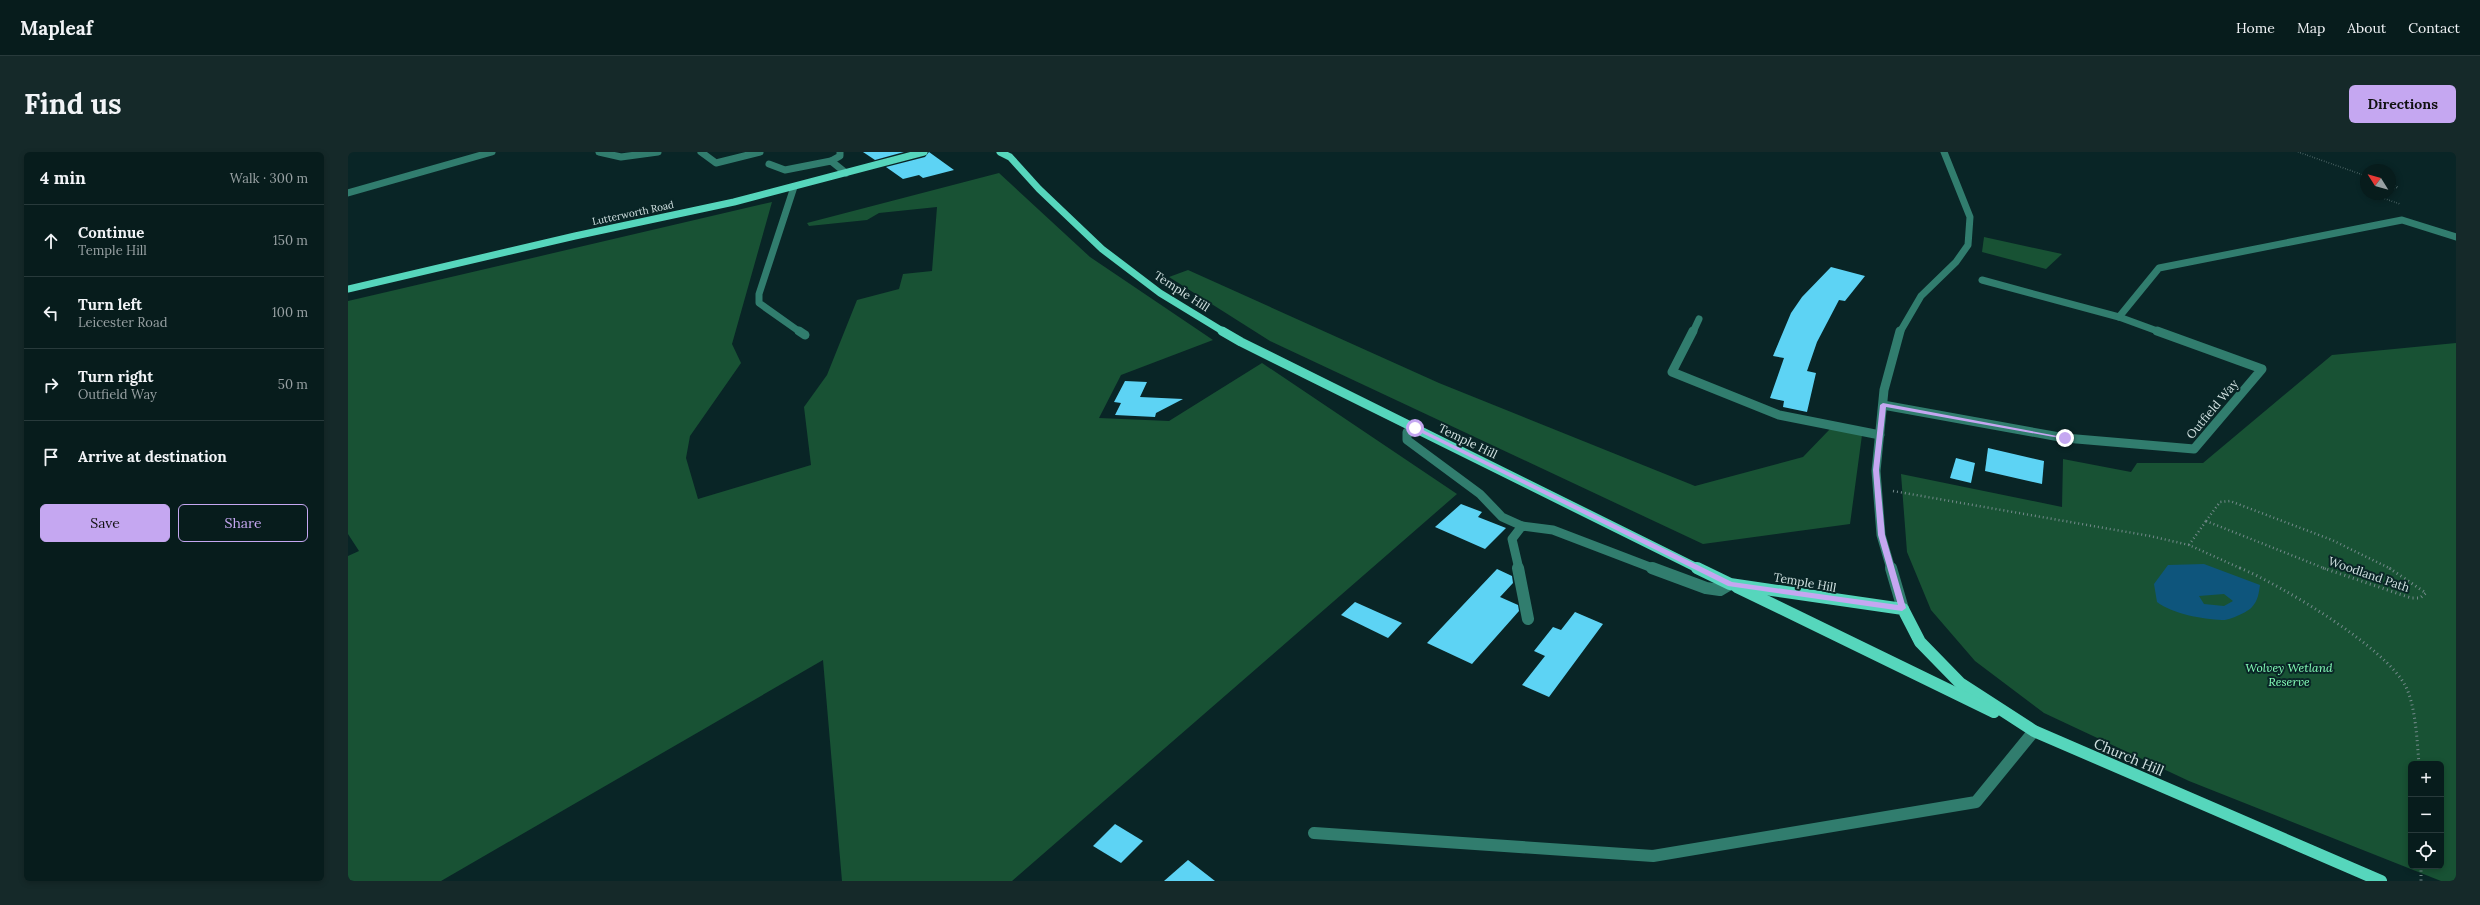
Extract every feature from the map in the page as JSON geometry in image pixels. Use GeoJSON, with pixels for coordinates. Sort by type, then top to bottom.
{"type":"FeatureCollection","features":[{"type":"Feature","properties":{"kind":"main road","name":"Lutterworth Road"},"geometry":{"type":"LineString","coordinates":[[348,289],[794,187],[930,152]]}},
{"type":"Feature","properties":{"kind":"main road","name":"Temple Hill"},"geometry":{"type":"LineString","coordinates":[[1000,152],[1010,154],[1039,189],[1102,248],[1160,293],[1241,342],[1730,584],[1902,608]]}},
{"type":"Feature","properties":{"kind":"main road"},"geometry":{"type":"LineString","coordinates":[[1730,584],[2034,731]]}},
{"type":"Feature","properties":{"kind":"main road","name":"Church Hill"},"geometry":{"type":"LineString","coordinates":[[1902,608],[1920,642],[1960,683],[2034,731],[2381,881]]}},
{"type":"Feature","properties":{"kind":"street"},"geometry":{"type":"LineString","coordinates":[[348,193],[492,152]]}},
{"type":"Feature","properties":{"kind":"street"},"geometry":{"type":"LineString","coordinates":[[599,152],[610,157],[623,158],[658,152]]}},
{"type":"Feature","properties":{"kind":"street"},"geometry":{"type":"LineString","coordinates":[[701,152],[716,163],[760,152]]}},
{"type":"Feature","properties":{"kind":"street"},"geometry":{"type":"LineString","coordinates":[[770,164],[785,170],[831,161],[840,156],[840,152]]}},
{"type":"Feature","properties":{"kind":"street"},"geometry":{"type":"LineString","coordinates":[[1902,608],[1881,535],[1876,470],[1883,405],[1896,336],[1921,296],[1956,262],[1968,245],[1970,217],[1944,152]]}},
{"type":"Feature","properties":{"kind":"street"},"geometry":{"type":"LineString","coordinates":[[831,161],[846,173]]}},
{"type":"Feature","properties":{"kind":"street"},"geometry":{"type":"LineString","coordinates":[[794,187],[759,294],[758,303],[805,335]]}},
{"type":"Feature","properties":{"kind":"street"},"geometry":{"type":"LineString","coordinates":[[2119,317],[2159,268],[2402,220],[2456,237]]}},
{"type":"Feature","properties":{"kind":"street","name":"Outfield Way"},"geometry":{"type":"LineString","coordinates":[[1883,405],[2065,438],[2194,449],[2262,369],[2119,317],[1982,280]]}},
{"type":"Feature","properties":{"kind":"street"},"geometry":{"type":"LineString","coordinates":[[1699,318],[1672,372],[1779,415],[1880,435]]}},
{"type":"Feature","properties":{"kind":"street"},"geometry":{"type":"LineString","coordinates":[[1415,428],[1407,432],[1407,440],[1480,494],[1502,517],[1522,526],[1553,530],[1706,588],[1720,590],[1730,584]]}},
{"type":"Feature","properties":{"kind":"street"},"geometry":{"type":"LineString","coordinates":[[1522,526],[1516,531],[1512,539],[1527,605],[1528,619]]}},
{"type":"Feature","properties":{"kind":"street"},"geometry":{"type":"LineString","coordinates":[[1314,833],[1653,856],[1976,802],[2034,731]]}},
{"type":"Feature","properties":{"kind":"path"},"geometry":{"type":"LineString","coordinates":[[2298,152],[2360,174]]}},
{"type":"Feature","properties":{"kind":"path"},"geometry":{"type":"LineString","coordinates":[[1877,488],[2189,545],[2248,571],[2318,610],[2391,665],[2406,687],[2416,728],[2419,761]]}},
{"type":"Feature","properties":{"kind":"path","name":"Woodland Path"},"geometry":{"type":"LineString","coordinates":[[2189,545],[2206,521],[2220,502],[2230,501],[2370,558],[2415,583],[2426,593],[2420,598],[2411,598],[2337,573],[2206,521]]}},
{"type":"Feature","properties":{"kind":"path"},"geometry":{"type":"LineString","coordinates":[[2421,869],[2421,881]]}},
{"type":"Feature","properties":{"kind":"green space"},"geometry":{"type":"Polygon","coordinates":[[[999,173],[1090,257],[1213,340],[1121,375],[1099,418],[1169,421],[1262,363],[1457,494],[1012,881],[842,881],[823,660],[441,881],[348,881],[348,556],[359,551],[348,534],[348,301],[772,202],[732,344],[741,363],[690,436],[686,458],[698,499],[811,465],[804,407],[827,375],[857,300],[899,289],[903,274],[932,271],[937,207],[879,213],[867,220],[809,226],[807,223],[999,173]]]}},
{"type":"Feature","properties":{"kind":"green space"},"geometry":{"type":"Polygon","coordinates":[[[1984,237],[2062,254],[2046,269],[1982,252],[1984,237]]]}},
{"type":"Feature","properties":{"kind":"green space"},"geometry":{"type":"Polygon","coordinates":[[[1188,270],[1439,383],[1695,486],[1803,457],[1830,429],[1862,435],[1850,524],[1703,544],[1270,341],[1169,277],[1188,270]]]}},
{"type":"Feature","properties":{"kind":"green space","name":"Wolvey Wetland Reserve"},"geometry":{"type":"Polygon","coordinates":[[[2456,343],[2456,881],[2441,881],[2411,869],[2444,869],[2444,761],[2408,761],[2408,868],[2189,781],[2044,713],[1975,661],[1931,610],[1907,552],[1901,474],[2062,507],[2063,459],[2131,472],[2137,463],[2203,463],[2332,355],[2456,343]]]}},
{"type":"Feature","properties":{"kind":"water"},"geometry":{"type":"Polygon","coordinates":[[[2204,564],[2260,585],[2257,599],[2254,605],[2246,611],[2233,618],[2225,620],[2197,617],[2171,610],[2157,602],[2154,584],[2168,565],[2204,564]],[[2224,594],[2199,596],[2204,604],[2224,606],[2233,601],[2224,594]]]}},
{"type":"Feature","properties":{"kind":"building"},"geometry":{"type":"Polygon","coordinates":[[[863,152],[904,152],[875,160],[863,152]]]}},
{"type":"Feature","properties":{"kind":"building"},"geometry":{"type":"Polygon","coordinates":[[[929,152],[954,170],[923,178],[919,175],[903,179],[886,167],[925,157],[929,152]]]}},
{"type":"Feature","properties":{"kind":"building"},"geometry":{"type":"Polygon","coordinates":[[[1831,267],[1865,276],[1845,301],[1839,300],[1817,342],[1807,371],[1816,373],[1807,412],[1783,407],[1784,401],[1770,398],[1784,358],[1773,356],[1791,313],[1802,297],[1831,267]]]}},
{"type":"Feature","properties":{"kind":"building"},"geometry":{"type":"Polygon","coordinates":[[[1125,381],[1147,382],[1140,397],[1183,399],[1156,413],[1155,417],[1115,415],[1121,403],[1114,402],[1125,381]]]}},
{"type":"Feature","properties":{"kind":"building"},"geometry":{"type":"Polygon","coordinates":[[[1988,448],[2044,461],[2042,484],[1985,471],[1988,448]]]}},
{"type":"Feature","properties":{"kind":"building"},"geometry":{"type":"Polygon","coordinates":[[[1956,458],[1975,463],[1971,483],[1950,478],[1956,458]]]}},
{"type":"Feature","properties":{"kind":"building"},"geometry":{"type":"Polygon","coordinates":[[[1461,504],[1482,512],[1478,517],[1506,528],[1485,549],[1435,527],[1461,504]]]}},
{"type":"Feature","properties":{"kind":"building"},"geometry":{"type":"Polygon","coordinates":[[[1497,569],[1512,576],[1513,583],[1500,597],[1518,605],[1519,611],[1472,664],[1427,643],[1497,569]]]}},
{"type":"Feature","properties":{"kind":"building"},"geometry":{"type":"Polygon","coordinates":[[[1355,602],[1402,623],[1388,638],[1341,615],[1355,602]]]}},
{"type":"Feature","properties":{"kind":"building"},"geometry":{"type":"Polygon","coordinates":[[[1575,612],[1603,624],[1549,697],[1522,685],[1545,656],[1534,651],[1553,627],[1561,630],[1575,612]]]}},
{"type":"Feature","properties":{"kind":"building"},"geometry":{"type":"Polygon","coordinates":[[[1115,824],[1143,841],[1121,863],[1093,846],[1115,824]]]}},
{"type":"Feature","properties":{"kind":"building"},"geometry":{"type":"Polygon","coordinates":[[[1188,860],[1215,881],[1164,881],[1188,860]]]}},
{"type":"Feature","properties":{"kind":"route"},"geometry":{"type":"LineString","coordinates":[[1415,428],[1730,584],[1773,589],[1835,600],[1902,608],[1881,535],[1876,470],[1883,405],[2065,438]]}}]}
